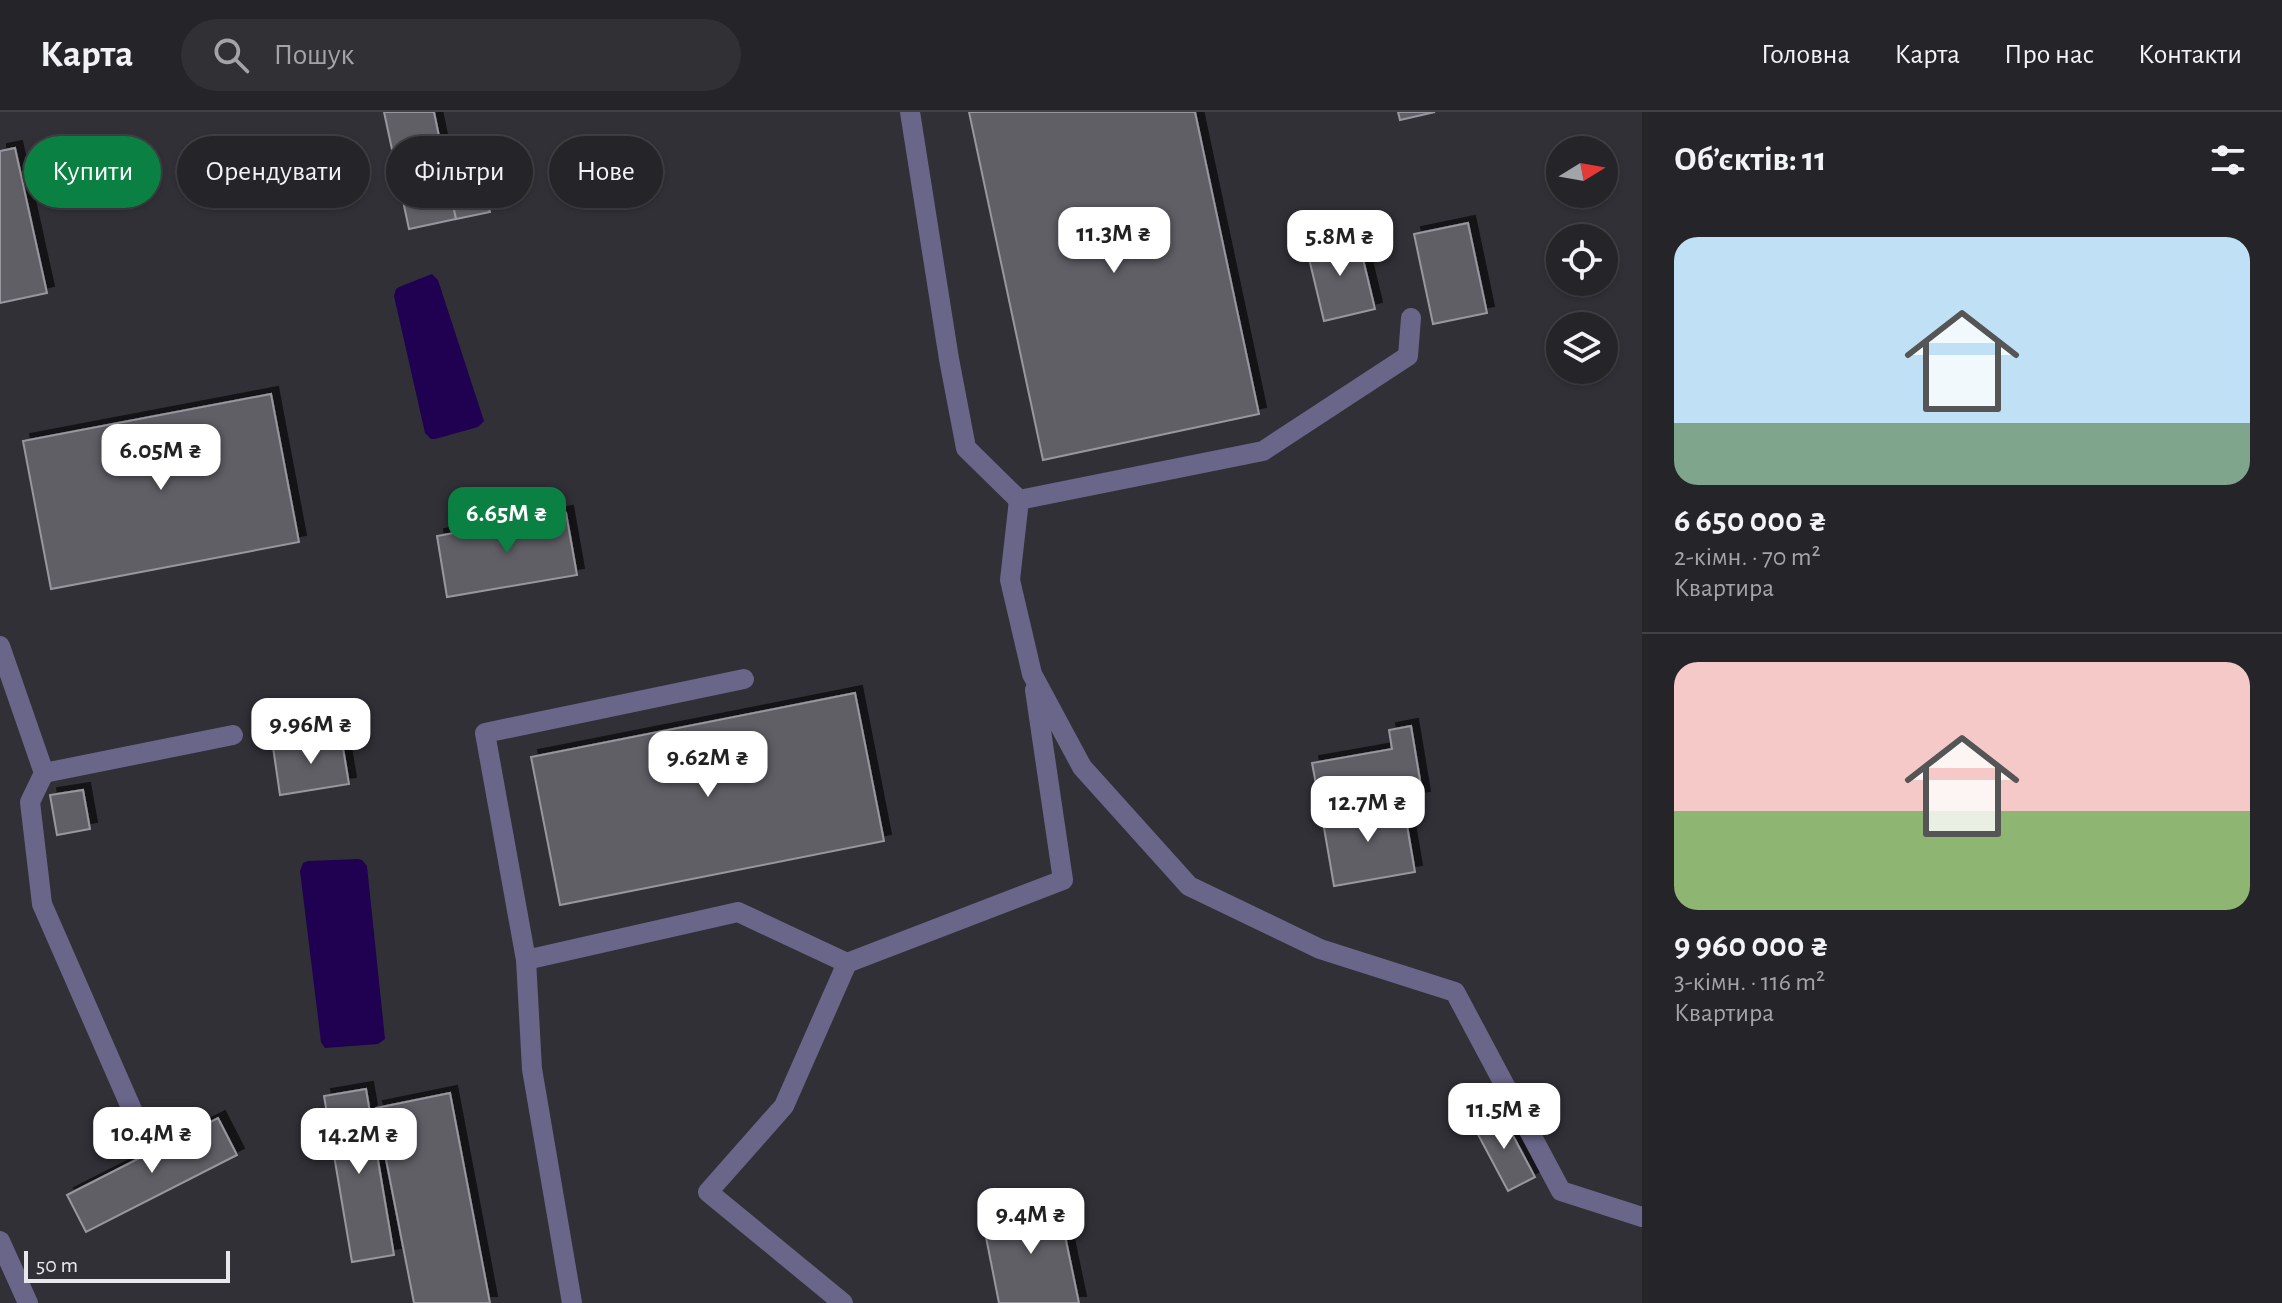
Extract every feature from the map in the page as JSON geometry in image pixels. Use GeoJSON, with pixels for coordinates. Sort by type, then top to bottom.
{"type":"FeatureCollection","features":[{"type":"Feature","properties":{"kind":"lane"},"geometry":{"type":"LineString","coordinates":[[910,112],[946,344],[966,448],[1019,500]]}},
{"type":"Feature","properties":{"kind":"lane"},"geometry":{"type":"LineString","coordinates":[[1019,500],[1263,451],[1408,356],[1411,318]]}},
{"type":"Feature","properties":{"kind":"lane"},"geometry":{"type":"LineString","coordinates":[[843,1303],[708,1192],[784,1106],[847,963],[1063,880],[1032,674],[1010,580],[1019,500]]}},
{"type":"Feature","properties":{"kind":"lane"},"geometry":{"type":"LineString","coordinates":[[0,646],[44,773],[30,802],[42,904],[133,1112]]}},
{"type":"Feature","properties":{"kind":"lane"},"geometry":{"type":"LineString","coordinates":[[1032,674],[1082,767],[1189,886],[1320,949],[1455,992],[1561,1191],[1642,1217]]}},
{"type":"Feature","properties":{"kind":"lane"},"geometry":{"type":"LineString","coordinates":[[572,1303],[532,1069],[526,960],[485,733],[744,679]]}},
{"type":"Feature","properties":{"kind":"lane"},"geometry":{"type":"LineString","coordinates":[[44,773],[233,735]]}},
{"type":"Feature","properties":{"kind":"lane"},"geometry":{"type":"LineString","coordinates":[[526,960],[738,912],[847,963]]}},
{"type":"Feature","properties":{"kind":"lane"},"geometry":{"type":"LineString","coordinates":[[0,1241],[28,1303]]}},
{"type":"Feature","properties":{"kind":"shaded area"},"geometry":{"type":"Polygon","coordinates":[[[432,274],[438,280],[484,421],[478,427],[435,439],[425,433],[394,296],[399,287],[432,274]]]}},
{"type":"Feature","properties":{"kind":"shaded area"},"geometry":{"type":"Polygon","coordinates":[[[358,859],[367,866],[385,1039],[378,1044],[325,1048],[321,1042],[300,871],[303,863],[308,861],[358,859]]]}},
{"type":"Feature","properties":{"kind":"building"},"geometry":{"type":"Polygon","coordinates":[[[384,112],[434,112],[439,136],[389,136],[384,112]]]}},
{"type":"Feature","properties":{"kind":"building"},"geometry":{"type":"Polygon","coordinates":[[[969,112],[1195,112],[1259,414],[1043,460],[969,112]]]}},
{"type":"Feature","properties":{"kind":"building"},"geometry":{"type":"Polygon","coordinates":[[[1398,112],[1435,112],[1400,120],[1398,112]]]}},
{"type":"Feature","properties":{"kind":"building"},"geometry":{"type":"Polygon","coordinates":[[[15,148],[24,189],[24,208],[28,208],[47,293],[0,303],[0,151],[15,148]]]}},
{"type":"Feature","properties":{"kind":"building"},"geometry":{"type":"Polygon","coordinates":[[[405,208],[454,208],[456,219],[409,229],[405,208]]]}},
{"type":"Feature","properties":{"kind":"building"},"geometry":{"type":"Polygon","coordinates":[[[454,208],[489,208],[490,212],[456,219],[454,208]]]}},
{"type":"Feature","properties":{"kind":"building"},"geometry":{"type":"Polygon","coordinates":[[[1468,223],[1487,313],[1433,324],[1414,234],[1468,223]]]}},
{"type":"Feature","properties":{"kind":"building"},"geometry":{"type":"Polygon","coordinates":[[[1357,234],[1375,309],[1324,321],[1306,246],[1357,234]]]}},
{"type":"Feature","properties":{"kind":"building"},"geometry":{"type":"Polygon","coordinates":[[[271,394],[299,542],[51,589],[23,441],[271,394]]]}},
{"type":"Feature","properties":{"kind":"building"},"geometry":{"type":"Polygon","coordinates":[[[566,513],[577,575],[447,597],[437,536],[566,513]]]}},
{"type":"Feature","properties":{"kind":"building"},"geometry":{"type":"Polygon","coordinates":[[[855,693],[884,841],[560,905],[531,757],[855,693]]]}},
{"type":"Feature","properties":{"kind":"building"},"geometry":{"type":"Polygon","coordinates":[[[1411,726],[1423,798],[1322,816],[1312,763],[1392,749],[1389,730],[1411,726]]]}},
{"type":"Feature","properties":{"kind":"building"},"geometry":{"type":"Polygon","coordinates":[[[341,736],[349,784],[280,795],[273,747],[341,736]]]}},
{"type":"Feature","properties":{"kind":"building"},"geometry":{"type":"Polygon","coordinates":[[[83,790],[90,829],[57,835],[50,795],[83,790]]]}},
{"type":"Feature","properties":{"kind":"building"},"geometry":{"type":"Polygon","coordinates":[[[1403,802],[1415,872],[1334,886],[1322,816],[1403,802]]]}},
{"type":"Feature","properties":{"kind":"building"},"geometry":{"type":"Polygon","coordinates":[[[366,1089],[394,1255],[352,1262],[324,1096],[366,1089]]]}},
{"type":"Feature","properties":{"kind":"building"},"geometry":{"type":"Polygon","coordinates":[[[450,1093],[490,1303],[414,1303],[376,1108],[450,1093]]]}},
{"type":"Feature","properties":{"kind":"building"},"geometry":{"type":"Polygon","coordinates":[[[1500,1111],[1535,1177],[1508,1191],[1473,1125],[1500,1111]]]}},
{"type":"Feature","properties":{"kind":"building"},"geometry":{"type":"Polygon","coordinates":[[[218,1118],[237,1155],[86,1232],[67,1195],[218,1118]]]}},
{"type":"Feature","properties":{"kind":"building"},"geometry":{"type":"Polygon","coordinates":[[[1058,1202],[1079,1303],[999,1303],[982,1217],[1058,1202]]]}}]}
